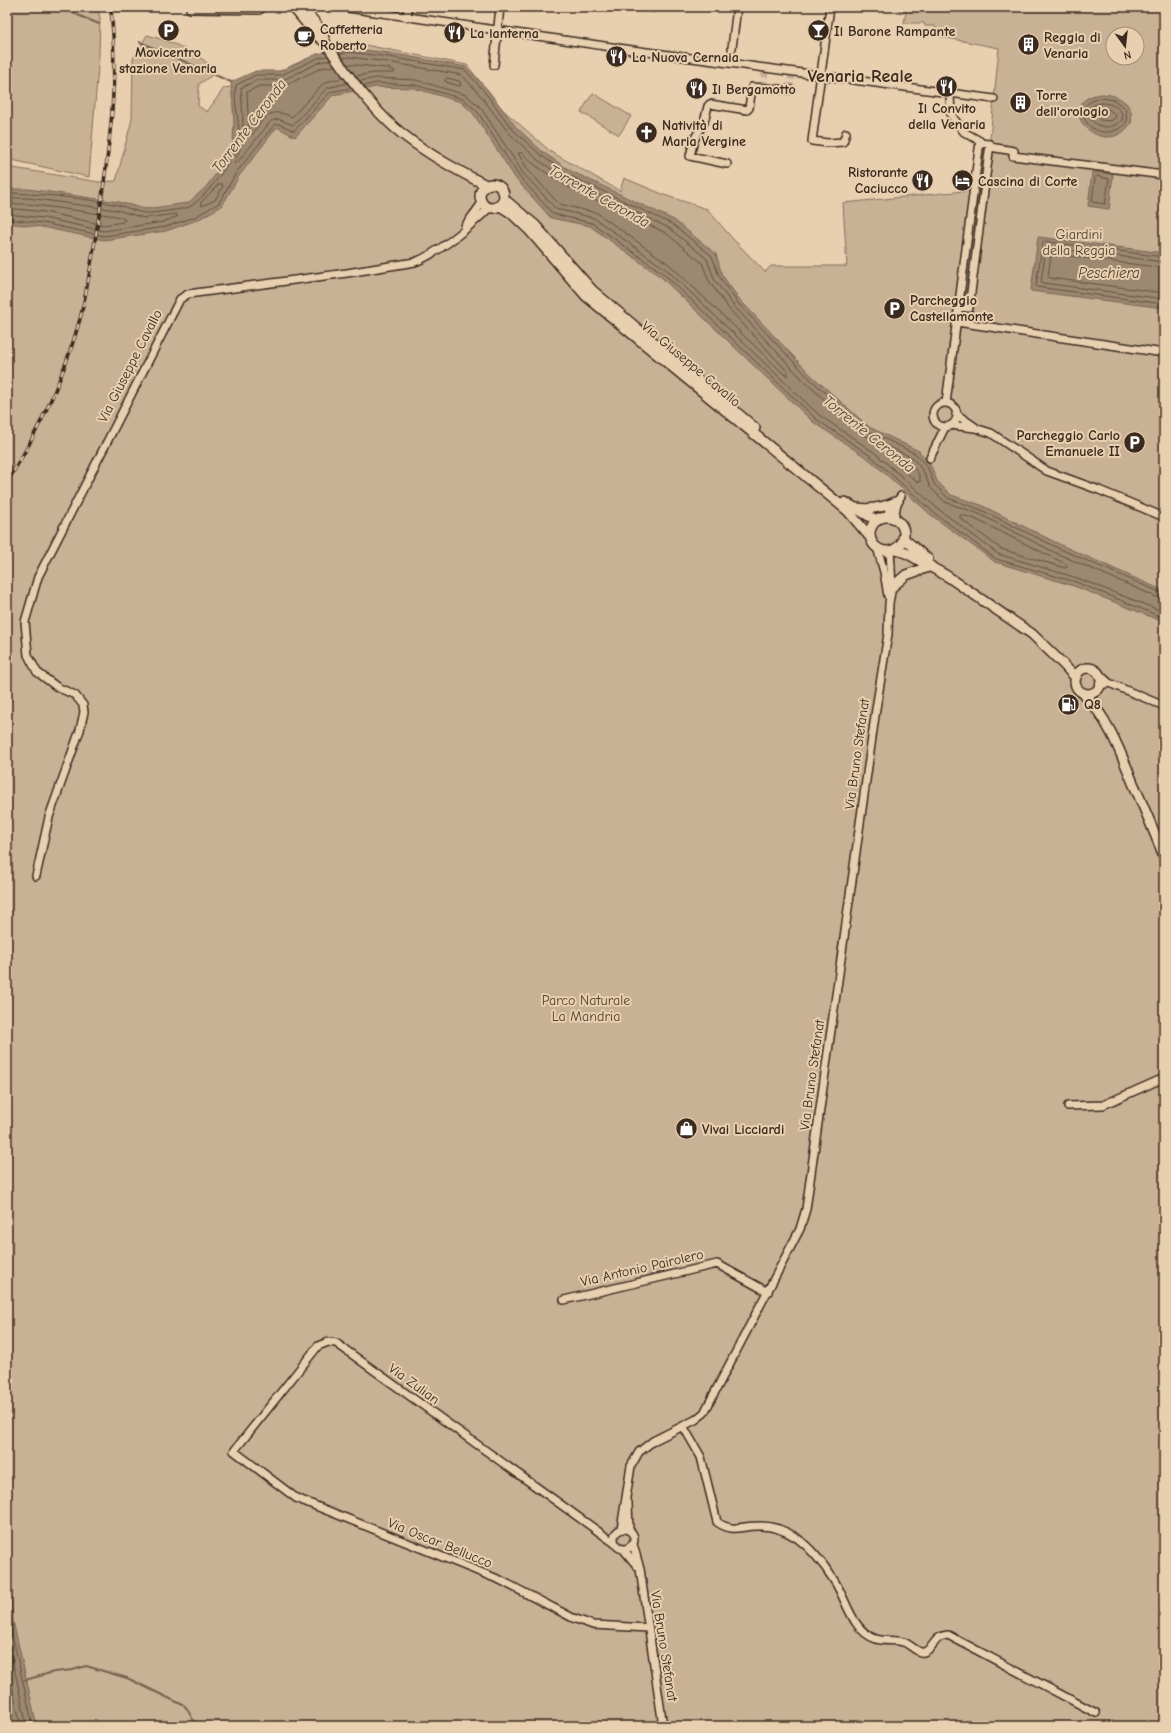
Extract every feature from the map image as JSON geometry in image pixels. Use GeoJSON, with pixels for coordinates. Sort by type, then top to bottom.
{"type":"FeatureCollection","features":[{"type":"Feature","properties":{"kind":"street"},"geometry":{"type":"LineString","coordinates":[[190,9],[259,10],[264,7]]}},
{"type":"Feature","properties":{"kind":"street"},"geometry":{"type":"LineString","coordinates":[[293,7],[326,45],[368,99],[396,128],[422,148],[483,188]]}},
{"type":"Feature","properties":{"kind":"street"},"geometry":{"type":"LineString","coordinates":[[302,7],[322,31],[326,45]]}},
{"type":"Feature","properties":{"kind":"street"},"geometry":{"type":"LineString","coordinates":[[407,17],[408,7]]}},
{"type":"Feature","properties":{"kind":"street"},"geometry":{"type":"LineString","coordinates":[[494,65],[500,7]]}},
{"type":"Feature","properties":{"kind":"street"},"geometry":{"type":"LineString","coordinates":[[732,48],[737,7]]}},
{"type":"Feature","properties":{"kind":"street"},"geometry":{"type":"LineString","coordinates":[[830,7],[812,141],[828,143],[843,142],[846,133]]}},
{"type":"Feature","properties":{"kind":"street"},"geometry":{"type":"LineString","coordinates":[[348,8],[697,59],[994,99]]}},
{"type":"Feature","properties":{"kind":"street"},"geometry":{"type":"LineString","coordinates":[[727,164],[690,156],[694,140],[704,122],[708,106],[710,104],[747,110],[749,108],[752,88],[790,90]]}},
{"type":"Feature","properties":{"kind":"street"},"geometry":{"type":"LineString","coordinates":[[950,94],[951,115],[964,132],[980,142],[990,144],[969,308],[959,307]]}},
{"type":"Feature","properties":{"kind":"street"},"geometry":{"type":"LineString","coordinates":[[946,404],[980,142]]}},
{"type":"Feature","properties":{"kind":"street"},"geometry":{"type":"LineString","coordinates":[[990,148],[1014,151],[1013,156],[1164,175]]}},
{"type":"Feature","properties":{"kind":"street"},"geometry":{"type":"LineString","coordinates":[[494,184],[501,188],[504,195],[502,202],[485,206],[479,196],[483,188],[494,184]]}},
{"type":"Feature","properties":{"kind":"street","name":"Via Giuseppe Cavallo"},"geometry":{"type":"LineString","coordinates":[[502,202],[535,225],[592,290],[851,507],[881,519]]}},
{"type":"Feature","properties":{"kind":"street","name":"Via Giuseppe Cavallo"},"geometry":{"type":"LineString","coordinates":[[502,202],[530,231],[586,296],[848,511],[870,537]]}},
{"type":"Feature","properties":{"kind":"street","name":"Via Giuseppe Cavallo"},"geometry":{"type":"LineString","coordinates":[[36,876],[49,817],[80,730],[84,712],[83,705],[75,696],[57,688],[37,672],[28,655],[25,622],[38,577],[180,299],[188,294],[348,273],[415,262],[423,259],[458,234],[485,206]]}},
{"type":"Feature","properties":{"kind":"street"},"geometry":{"type":"LineString","coordinates":[[957,322],[1164,353]]}},
{"type":"Feature","properties":{"kind":"street"},"geometry":{"type":"LineString","coordinates":[[975,428],[945,426],[933,418],[934,411],[940,404],[946,404],[953,407],[956,414],[975,428],[996,436],[1039,467],[1164,517]]}},
{"type":"Feature","properties":{"kind":"street"},"geometry":{"type":"LineString","coordinates":[[930,458],[938,445],[945,426],[955,420],[956,414]]}},
{"type":"Feature","properties":{"kind":"street"},"geometry":{"type":"LineString","coordinates":[[851,507],[868,510],[887,506],[899,499]]}},
{"type":"Feature","properties":{"kind":"street"},"geometry":{"type":"LineString","coordinates":[[894,519],[899,499]]}},
{"type":"Feature","properties":{"kind":"street"},"geometry":{"type":"LineString","coordinates":[[899,499],[871,528],[870,537],[877,548],[881,550],[893,550],[931,566],[947,576],[1032,634],[1076,678]]}},
{"type":"Feature","properties":{"kind":"street"},"geometry":{"type":"LineString","coordinates":[[881,519],[894,519],[902,527],[903,538],[899,546],[893,550]]}},
{"type":"Feature","properties":{"kind":"street"},"geometry":{"type":"LineString","coordinates":[[903,538],[947,576]]}},
{"type":"Feature","properties":{"kind":"street","name":"Via Bruno Stefanat"},"geometry":{"type":"LineString","coordinates":[[877,548],[884,572],[889,604]]}},
{"type":"Feature","properties":{"kind":"street","name":"Via Bruno Stefanat"},"geometry":{"type":"LineString","coordinates":[[618,1530],[628,1489],[631,1466],[639,1452],[653,1441],[696,1420],[707,1408],[800,1229],[806,1209],[876,709],[888,634],[889,604],[892,587],[893,550]]}},
{"type":"Feature","properties":{"kind":"street"},"geometry":{"type":"LineString","coordinates":[[892,587],[906,575],[931,566]]}},
{"type":"Feature","properties":{"kind":"street"},"geometry":{"type":"LineString","coordinates":[[1062,663],[1081,670],[1089,668],[1096,671],[1105,684],[1164,706]]}},
{"type":"Feature","properties":{"kind":"street"},"geometry":{"type":"LineString","coordinates":[[1081,670],[1076,678],[1077,689],[1096,706],[1107,723],[1164,856]]}},
{"type":"Feature","properties":{"kind":"street"},"geometry":{"type":"LineString","coordinates":[[1083,693],[1093,693],[1105,684]]}},
{"type":"Feature","properties":{"kind":"street"},"geometry":{"type":"LineString","coordinates":[[1093,693],[1096,706]]}},
{"type":"Feature","properties":{"kind":"street"},"geometry":{"type":"LineString","coordinates":[[1068,1106],[1103,1105],[1164,1078]]}},
{"type":"Feature","properties":{"kind":"street","name":"Via Antonio Pairolero"},"geometry":{"type":"LineString","coordinates":[[564,1300],[717,1264],[768,1292]]}},
{"type":"Feature","properties":{"kind":"street","name":"Via Zulian"},"geometry":{"type":"LineString","coordinates":[[234,1451],[318,1346],[328,1342],[336,1343],[613,1542]]}},
{"type":"Feature","properties":{"kind":"street"},"geometry":{"type":"LineString","coordinates":[[683,1426],[701,1457],[717,1522],[725,1528],[736,1529],[756,1526],[771,1526],[782,1530],[797,1539],[817,1557],[835,1582],[857,1626],[863,1632],[876,1639],[906,1642],[920,1652],[924,1652],[942,1635],[948,1635],[1096,1713]]}},
{"type":"Feature","properties":{"kind":"street","name":"Via Oscar Bellucco"},"geometry":{"type":"LineString","coordinates":[[234,1451],[296,1498],[500,1580],[573,1618],[593,1625],[648,1628]]}},
{"type":"Feature","properties":{"kind":"street","name":"Via Bruno Stefanat"},"geometry":{"type":"LineString","coordinates":[[628,1489],[629,1530]]}},
{"type":"Feature","properties":{"kind":"street"},"geometry":{"type":"LineString","coordinates":[[618,1530],[613,1542],[619,1549],[624,1550],[640,1569]]}},
{"type":"Feature","properties":{"kind":"street"},"geometry":{"type":"LineString","coordinates":[[602,1534],[618,1530],[629,1530],[633,1534],[633,1544],[624,1550]]}},
{"type":"Feature","properties":{"kind":"street","name":"Via Bruno Stefanat"},"geometry":{"type":"LineString","coordinates":[[633,1544],[640,1569],[663,1726]]}},
{"type":"Feature","properties":{"kind":"green space"},"geometry":{"type":"Polygon","coordinates":[[[7,7],[97,7],[100,18],[99,55],[89,177],[7,159],[7,7]]]}},
{"type":"Feature","properties":{"kind":"green space","name":"Parco Naturale La Mandria"},"geometry":{"type":"Polygon","coordinates":[[[886,7],[1164,7],[1164,1726],[7,1726],[7,167],[99,182],[116,181],[132,119],[133,59],[147,35],[191,52],[214,69],[211,76],[199,84],[198,106],[207,112],[224,88],[245,85],[326,53],[339,43],[355,43],[467,65],[501,108],[551,152],[620,191],[624,178],[667,196],[707,209],[732,238],[765,272],[771,266],[847,266],[843,203],[985,189],[999,48],[937,36],[935,26],[925,26],[924,23],[904,23],[906,12],[886,7]]]}},
{"type":"Feature","properties":{"kind":"green space"},"geometry":{"type":"Polygon","coordinates":[[[593,93],[631,116],[619,135],[581,112],[593,93]]]}},
{"type":"Feature","properties":{"kind":"water","name":"Torrente Ceronda"},"geometry":{"type":"Polygon","coordinates":[[[348,48],[389,53],[466,67],[487,89],[516,127],[544,153],[571,171],[674,220],[716,254],[722,275],[740,300],[812,376],[869,427],[919,451],[931,466],[937,481],[951,495],[981,505],[1061,545],[1164,591],[1164,622],[1074,586],[995,562],[931,515],[870,460],[813,422],[661,277],[590,226],[551,218],[516,179],[473,113],[461,102],[414,88],[376,87],[333,95],[295,137],[277,127],[239,176],[222,206],[197,220],[166,231],[104,240],[42,227],[7,223],[7,189],[28,189],[119,202],[145,209],[188,203],[206,187],[221,167],[233,143],[234,121],[231,82],[256,71],[280,71],[317,54],[348,48]]]}},
{"type":"Feature","properties":{"kind":"water"},"geometry":{"type":"Polygon","coordinates":[[[1100,94],[1107,94],[1119,98],[1128,105],[1132,116],[1131,123],[1120,134],[1107,137],[1096,134],[1086,127],[1080,118],[1079,108],[1085,100],[1100,94]]]}},
{"type":"Feature","properties":{"kind":"water"},"geometry":{"type":"Polygon","coordinates":[[[1092,172],[1113,174],[1109,209],[1088,206],[1092,172]]]}},
{"type":"Feature","properties":{"kind":"water","name":"Peschiera"},"geometry":{"type":"Polygon","coordinates":[[[1038,237],[1164,253],[1164,308],[1031,291],[1038,237]]]}},
{"type":"Feature","properties":{"kind":"water"},"geometry":{"type":"Polygon","coordinates":[[[7,1544],[13,1621],[37,1726],[7,1726],[7,1544]]]}},
{"type":"Feature","properties":{"kind":"waterway"},"geometry":{"type":"LineString","coordinates":[[59,7],[99,24]]}},
{"type":"Feature","properties":{"kind":"waterway"},"geometry":{"type":"LineString","coordinates":[[140,42],[231,82]]}},
{"type":"Feature","properties":{"kind":"waterway"},"geometry":{"type":"LineString","coordinates":[[25,1680],[54,1672],[73,1670],[86,1666],[127,1678],[185,1706],[194,1721],[199,1726]]}},
{"type":"Feature","properties":{"kind":"tunnel"},"geometry":{"type":"LineString","coordinates":[[730,63],[732,48]]}},
{"type":"Feature","properties":{"kind":"tunnel"},"geometry":{"type":"LineString","coordinates":[[764,88],[765,68]]}},
{"type":"Feature","properties":{"kind":"tunnel"},"geometry":{"type":"LineString","coordinates":[[790,90],[792,72]]}},
{"type":"Feature","properties":{"kind":"railway"},"geometry":{"type":"LineString","coordinates":[[7,482],[30,443],[50,403],[74,341],[84,304],[102,197],[111,127],[114,80],[111,10]]}},
{"type":"Feature","properties":{"kind":"place","name":"Movicentro stazione Venaria"},"geometry":{"type":"Point","coordinates":[168,30]}},
{"type":"Feature","properties":{"kind":"place","name":"Il Barone Rampante"},"geometry":{"type":"Point","coordinates":[819,31]}},
{"type":"Feature","properties":{"kind":"place","name":"La lanterna"},"geometry":{"type":"Point","coordinates":[455,33]}},
{"type":"Feature","properties":{"kind":"place","name":"Caffetteria Roberto"},"geometry":{"type":"Point","coordinates":[304,37]}},
{"type":"Feature","properties":{"kind":"place","name":"Reggia di Venaria"},"geometry":{"type":"Point","coordinates":[1029,45]}},
{"type":"Feature","properties":{"kind":"place","name":"La Nuova Cernaia"},"geometry":{"type":"Point","coordinates":[616,57]}},
{"type":"Feature","properties":{"kind":"place","name":"Il Convito della Venaria"},"geometry":{"type":"Point","coordinates":[947,86]}},
{"type":"Feature","properties":{"kind":"place","name":"Il Bergamotto"},"geometry":{"type":"Point","coordinates":[696,89]}},
{"type":"Feature","properties":{"kind":"place","name":"Torre dell'orologio"},"geometry":{"type":"Point","coordinates":[1021,103]}},
{"type":"Feature","properties":{"kind":"place","name":"Natività di Maria Vergine"},"geometry":{"type":"Point","coordinates":[647,133]}},
{"type":"Feature","properties":{"kind":"place","name":"Ristorante Caciucco"},"geometry":{"type":"Point","coordinates":[923,180]}},
{"type":"Feature","properties":{"kind":"place","name":"Cascina di Corte"},"geometry":{"type":"Point","coordinates":[963,181]}},
{"type":"Feature","properties":{"kind":"place","name":"Parcheggio Castellamonte"},"geometry":{"type":"Point","coordinates":[894,308]}},
{"type":"Feature","properties":{"kind":"place","name":"Parcheggio Carlo Emanuele II"},"geometry":{"type":"Point","coordinates":[1135,443]}},
{"type":"Feature","properties":{"kind":"place","name":"Q8"},"geometry":{"type":"Point","coordinates":[1069,704]}},
{"type":"Feature","properties":{"kind":"place","name":"Vivai Licciardi"},"geometry":{"type":"Point","coordinates":[687,1129]}},
{"type":"Feature","properties":{"kind":"district","name":"Venaria Reale"},"geometry":{"type":"Point","coordinates":[860,76]}},
{"type":"Feature","properties":{"kind":"park label","name":"Giardini della Reggia"},"geometry":{"type":"Point","coordinates":[1079,242]}}]}
